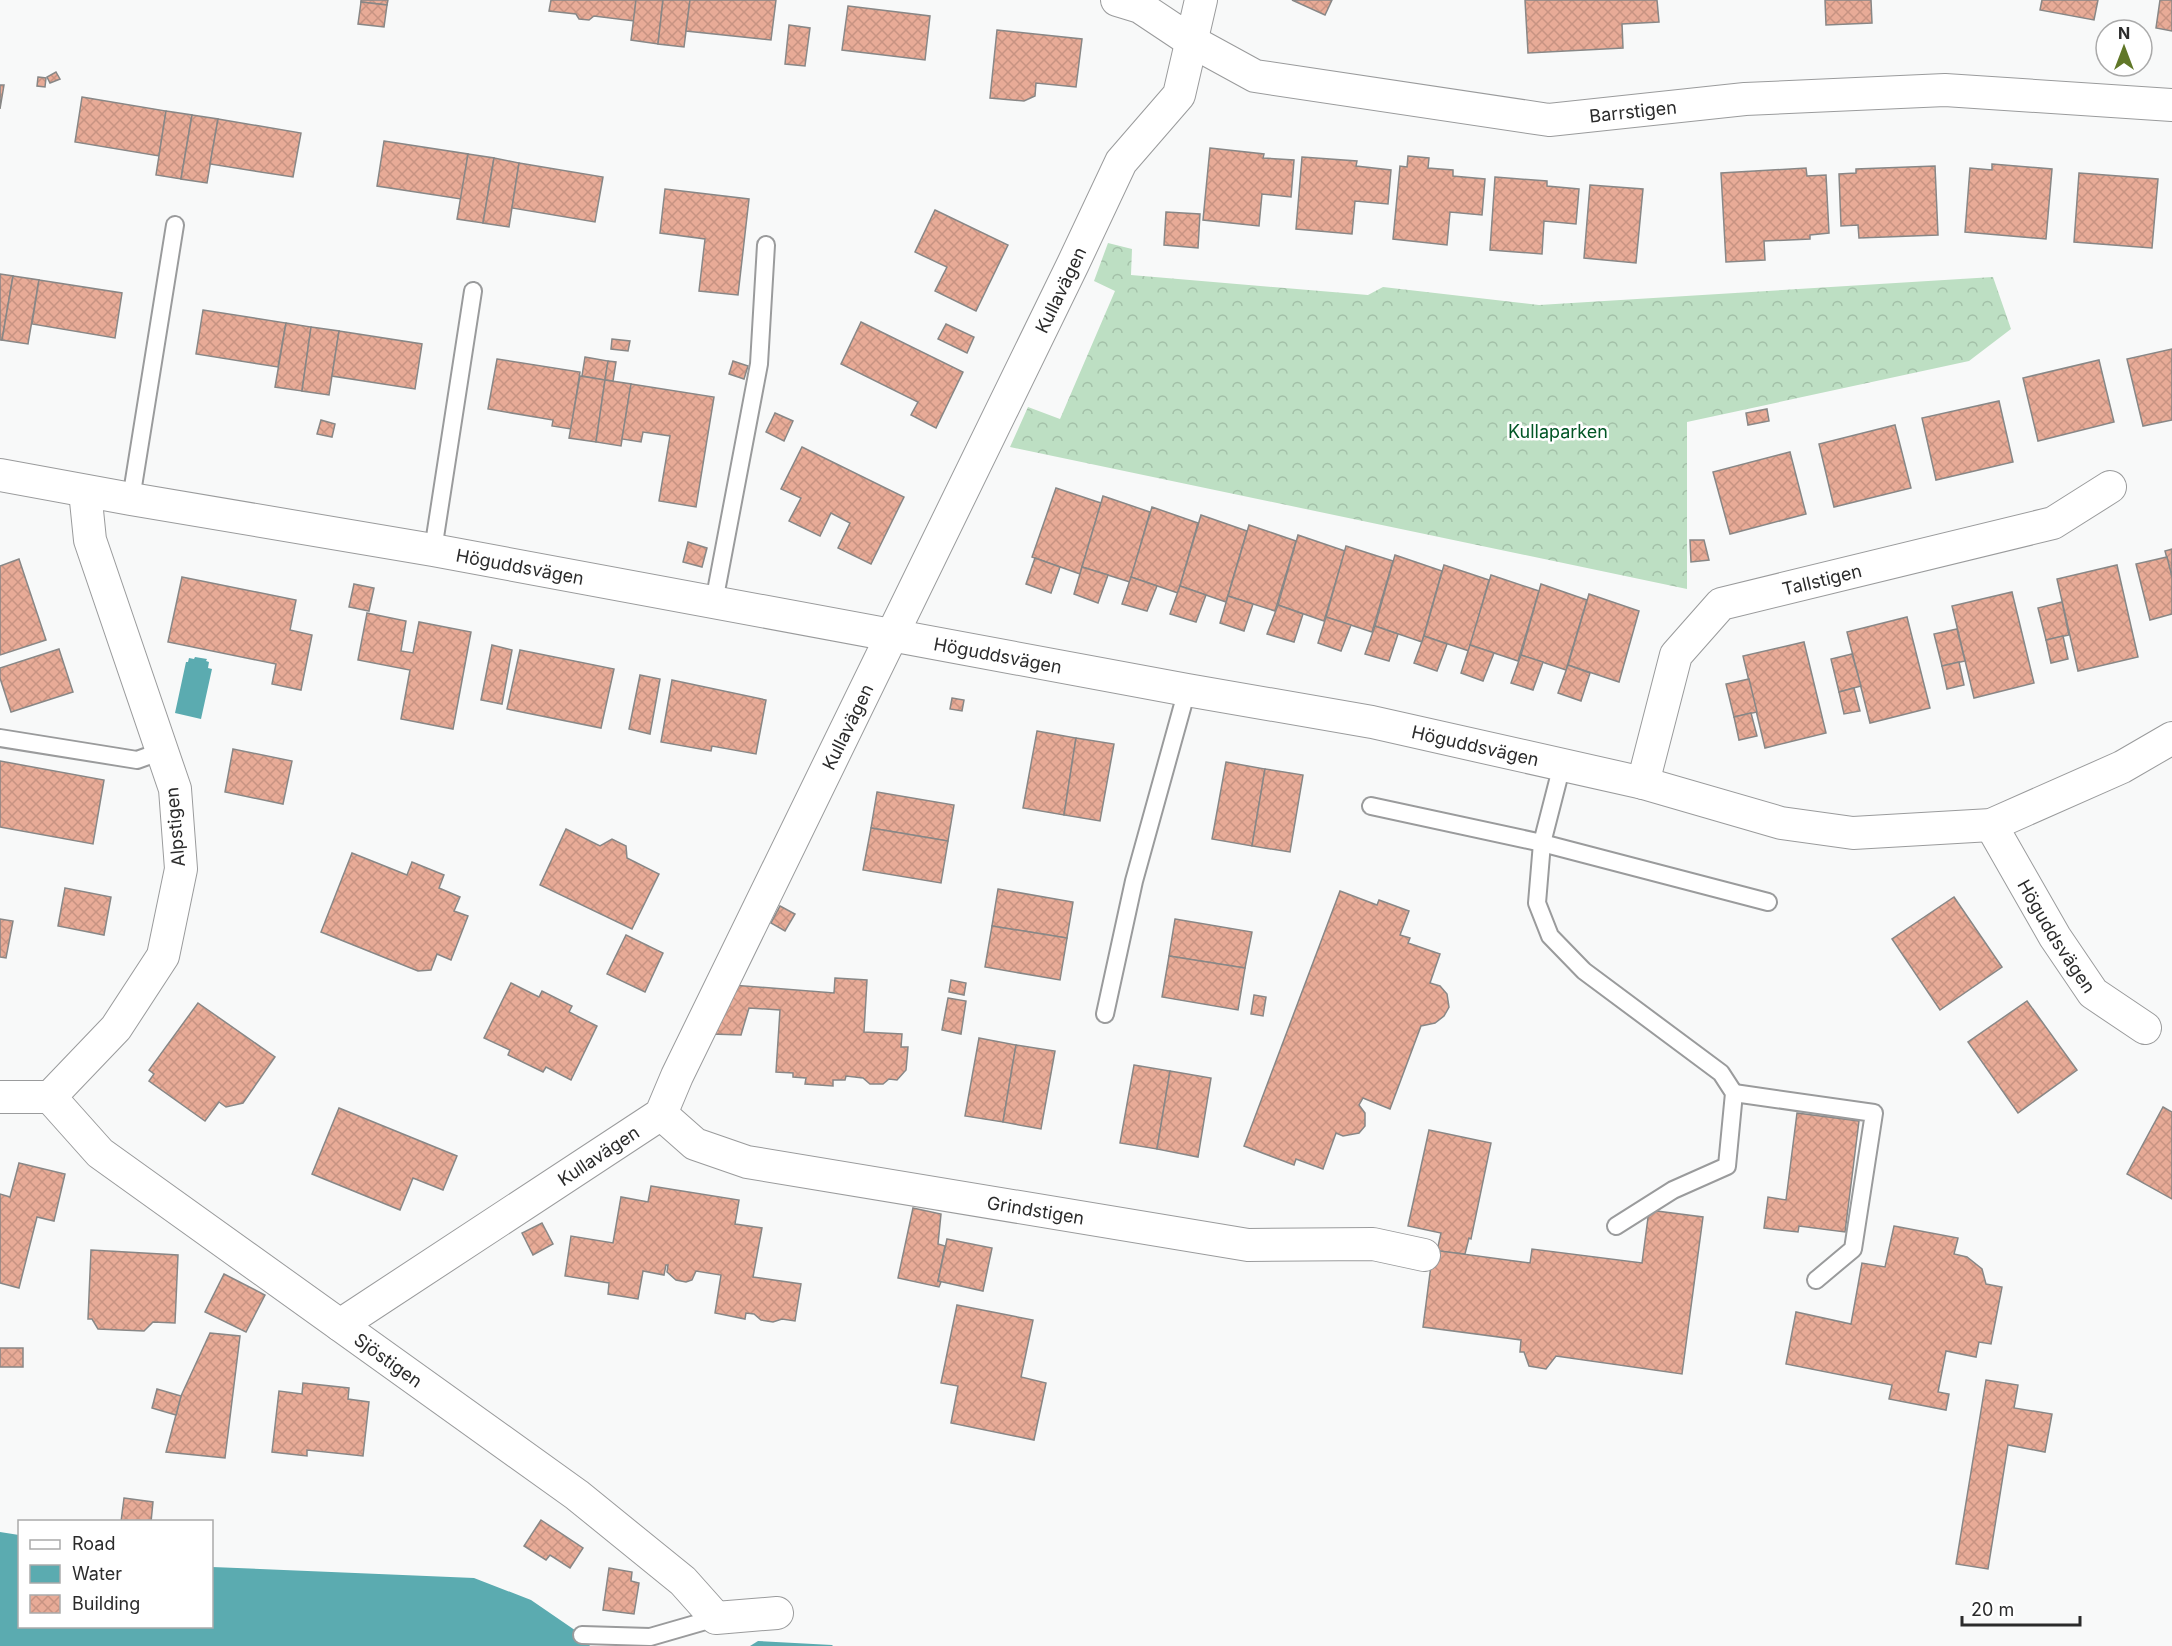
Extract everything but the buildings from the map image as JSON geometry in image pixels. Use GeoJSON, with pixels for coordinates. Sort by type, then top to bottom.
{"type":"FeatureCollection","features":[{"type":"Feature","properties":{"kind":"street","name":"Barrstigen"},"geometry":{"type":"LineString","coordinates":[[1117,0],[1140,7],[1191,41],[1255,76],[1549,120],[1745,99],[1945,90],[2172,105]]}},
{"type":"Feature","properties":{"kind":"street","name":"Kullavägen"},"geometry":{"type":"LineString","coordinates":[[340,1325],[661,1114],[677,1076],[1121,162],[1179,95],[1201,0]]}},
{"type":"Feature","properties":{"kind":"street","name":"Höguddsvägen"},"geometry":{"type":"LineString","coordinates":[[0,475],[131,500],[433,550],[1187,690],[1372,722],[1643,783],[1780,823],[1853,833],[1991,825],[2122,767],[2172,738]]}},
{"type":"Feature","properties":{"kind":"street","name":"Tallstigen"},"geometry":{"type":"LineString","coordinates":[[1643,783],[1676,655],[1721,604],[2053,523],[2109,487]]}},
{"type":"Feature","properties":{"kind":"street","name":"Alpstigen"},"geometry":{"type":"LineString","coordinates":[[50,1097],[116,1028],[163,956],[181,869],[174,789],[90,540],[85,491]]}},
{"type":"Feature","properties":{"kind":"street","name":"Höguddsvägen"},"geometry":{"type":"LineString","coordinates":[[1991,825],[2055,937],[2093,993],[2145,1028]]}},
{"type":"Feature","properties":{"kind":"street"},"geometry":{"type":"LineString","coordinates":[[0,1097],[50,1097]]}},
{"type":"Feature","properties":{"kind":"street","name":"Sjöstigen"},"geometry":{"type":"LineString","coordinates":[[50,1097],[100,1153],[577,1495],[684,1581],[716,1618]]}},
{"type":"Feature","properties":{"kind":"street","name":"Grindstigen"},"geometry":{"type":"LineString","coordinates":[[661,1114],[695,1144],[747,1162],[1248,1245],[1373,1244],[1424,1256]]}},
{"type":"Feature","properties":{"kind":"street"},"geometry":{"type":"LineString","coordinates":[[716,1618],[777,1613]]}},
{"type":"Feature","properties":{"kind":"lane"},"geometry":{"type":"LineString","coordinates":[[131,500],[175,225]]}},
{"type":"Feature","properties":{"kind":"lane"},"geometry":{"type":"LineString","coordinates":[[714,602],[759,364],[766,245]]}},
{"type":"Feature","properties":{"kind":"lane"},"geometry":{"type":"LineString","coordinates":[[433,550],[473,291]]}},
{"type":"Feature","properties":{"kind":"lane"},"geometry":{"type":"LineString","coordinates":[[1105,1014],[1134,881],[1187,690]]}},
{"type":"Feature","properties":{"kind":"lane"},"geometry":{"type":"LineString","coordinates":[[0,738],[137,760],[162,751]]}},
{"type":"Feature","properties":{"kind":"lane"},"geometry":{"type":"LineString","coordinates":[[1562,765],[1542,843],[1537,903],[1550,936],[1584,971],[1721,1073],[1734,1093],[1727,1166],[1672,1190],[1616,1226]]}},
{"type":"Feature","properties":{"kind":"lane"},"geometry":{"type":"LineString","coordinates":[[1371,806],[1542,843],[1768,902]]}},
{"type":"Feature","properties":{"kind":"lane"},"geometry":{"type":"LineString","coordinates":[[1734,1093],[1874,1113],[1853,1249],[1816,1280]]}},
{"type":"Feature","properties":{"kind":"lane"},"geometry":{"type":"LineString","coordinates":[[582,1635],[650,1637],[716,1618]]}},
{"type":"Feature","properties":{"kind":"green space","name":"Kullaparken"},"geometry":{"type":"Polygon","coordinates":[[[1108,243],[1132,249],[1131,275],[1368,295],[1383,287],[1539,305],[1993,277],[2011,329],[1969,361],[1687,422],[1687,589],[1010,447],[1028,407],[1060,419],[1115,291],[1094,281],[1108,243]]]}},
{"type":"Feature","properties":{"kind":"water"},"geometry":{"type":"Polygon","coordinates":[[[195,657],[207,659],[208,668],[212,669],[201,719],[175,713],[186,662],[189,658],[194,659],[195,657]]]}},
{"type":"Feature","properties":{"kind":"water"},"geometry":{"type":"Polygon","coordinates":[[[0,1532],[18,1535],[18,1628],[213,1628],[213,1567],[474,1578],[531,1600],[582,1635],[590,1646],[0,1646],[0,1532]]]}},
{"type":"Feature","properties":{"kind":"water"},"geometry":{"type":"Polygon","coordinates":[[[758,1641],[832,1645],[833,1646],[750,1646],[758,1641]]]}}]}
